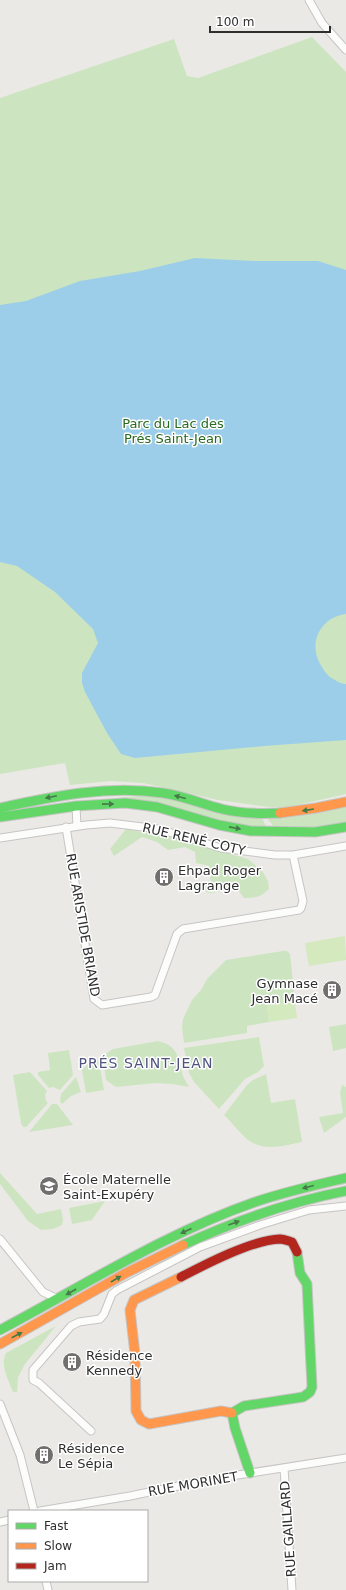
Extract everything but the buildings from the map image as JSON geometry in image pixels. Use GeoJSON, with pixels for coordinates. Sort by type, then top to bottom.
{"type":"FeatureCollection","features":[{"type":"Feature","properties":{"kind":"main road"},"geometry":{"type":"LineString","coordinates":[[0,808],[57,796],[94,791],[116,790],[155,791],[224,809],[242,812],[280,814],[322,808],[346,802]]}},
{"type":"Feature","properties":{"kind":"main road"},"geometry":{"type":"LineString","coordinates":[[0,817],[76,806],[125,803],[158,807],[219,825],[251,831],[315,832],[346,827]]}},
{"type":"Feature","properties":{"kind":"main road"},"geometry":{"type":"LineString","coordinates":[[0,1330],[97,1276],[201,1224],[272,1197],[346,1178]]}},
{"type":"Feature","properties":{"kind":"main road"},"geometry":{"type":"LineString","coordinates":[[0,1344],[120,1277],[203,1235],[276,1209],[346,1191]]}},
{"type":"Feature","properties":{"kind":"main road"},"geometry":{"type":"LineString","coordinates":[[278,1239],[287,1239],[293,1242],[300,1276],[307,1284],[312,1387],[310,1392],[303,1397],[244,1406],[232,1413],[221,1411],[149,1424],[143,1422],[138,1417],[136,1411],[135,1354],[130,1310],[131,1305],[134,1300],[229,1253],[278,1239]]}},
{"type":"Feature","properties":{"kind":"main road"},"geometry":{"type":"LineString","coordinates":[[232,1413],[233,1423],[250,1473]]}},
{"type":"Feature","properties":{"kind":"street"},"geometry":{"type":"LineString","coordinates":[[309,0],[322,24],[346,50]]}},
{"type":"Feature","properties":{"kind":"street"},"geometry":{"type":"LineString","coordinates":[[76,806],[77,826]]}},
{"type":"Feature","properties":{"kind":"street","name":"RUE RENÉ COTY"},"geometry":{"type":"LineString","coordinates":[[0,838],[66,827],[110,823],[160,829],[221,848],[275,855],[293,854],[346,846]]}},
{"type":"Feature","properties":{"kind":"street","name":"RUE ARISTIDE BRIAND"},"geometry":{"type":"LineString","coordinates":[[66,827],[94,999],[102,1005],[151,997],[155,995],[177,934],[183,929],[299,910],[303,901],[293,854]]}},
{"type":"Feature","properties":{"kind":"street"},"geometry":{"type":"LineString","coordinates":[[91,1431],[39,1383],[33,1380],[33,1370],[71,1326],[79,1322],[100,1319],[107,1309],[112,1294],[117,1290],[200,1247],[260,1225],[309,1210],[346,1206]]}},
{"type":"Feature","properties":{"kind":"street"},"geometry":{"type":"LineString","coordinates":[[0,1239],[43,1292],[58,1299]]}},
{"type":"Feature","properties":{"kind":"street"},"geometry":{"type":"LineString","coordinates":[[0,1404],[20,1455],[34,1510]]}},
{"type":"Feature","properties":{"kind":"street","name":"RUE MORINET"},"geometry":{"type":"LineString","coordinates":[[46,1510],[130,1496],[193,1482],[346,1458]]}},
{"type":"Feature","properties":{"kind":"street","name":"RUE GAILLARD"},"geometry":{"type":"LineString","coordinates":[[284,1468],[292,1590]]}},
{"type":"Feature","properties":{"kind":"green space","name":"Parc du Lac des Prés Saint-Jean"},"geometry":{"type":"Polygon","coordinates":[[[312,37],[346,72],[346,794],[289,807],[269,807],[218,800],[143,783],[111,781],[70,785],[65,763],[0,774],[0,98],[174,39],[187,76],[198,78],[312,37]]]}},
{"type":"Feature","properties":{"kind":"green space"},"geometry":{"type":"Polygon","coordinates":[[[152,795],[261,815],[267,829],[252,829],[154,803],[116,798],[152,795]]]}},
{"type":"Feature","properties":{"kind":"green space"},"geometry":{"type":"Polygon","coordinates":[[[346,806],[346,822],[316,827],[274,829],[266,816],[346,806]]]}},
{"type":"Feature","properties":{"kind":"green space"},"geometry":{"type":"Polygon","coordinates":[[[126,829],[179,839],[248,859],[263,872],[268,881],[269,889],[258,896],[244,898],[237,889],[210,893],[191,886],[211,883],[209,866],[196,863],[195,852],[185,847],[168,850],[157,842],[142,837],[114,856],[110,849],[126,829]]]}},
{"type":"Feature","properties":{"kind":"green space"},"geometry":{"type":"Polygon","coordinates":[[[345,936],[346,960],[309,966],[305,943],[345,936]]]}},
{"type":"Feature","properties":{"kind":"green space"},"geometry":{"type":"Polygon","coordinates":[[[287,951],[290,954],[295,1001],[267,1006],[269,1022],[247,1026],[247,1033],[184,1043],[182,1027],[183,1019],[192,1000],[201,990],[207,979],[226,960],[287,951]]]}},
{"type":"Feature","properties":{"kind":"green space"},"geometry":{"type":"Polygon","coordinates":[[[295,1001],[297,1018],[269,1022],[267,1006],[295,1001]]]}},
{"type":"Feature","properties":{"kind":"green space"},"geometry":{"type":"Polygon","coordinates":[[[346,1024],[346,1048],[333,1051],[329,1027],[346,1024]]]}},
{"type":"Feature","properties":{"kind":"green space"},"geometry":{"type":"Polygon","coordinates":[[[259,1037],[264,1066],[258,1072],[245,1079],[219,1109],[194,1082],[189,1073],[184,1048],[259,1037]]]}},
{"type":"Feature","properties":{"kind":"green space"},"geometry":{"type":"Polygon","coordinates":[[[158,1041],[165,1043],[176,1052],[183,1076],[189,1087],[156,1083],[116,1087],[106,1080],[104,1065],[105,1054],[113,1049],[158,1041]]]}},
{"type":"Feature","properties":{"kind":"green space"},"geometry":{"type":"Polygon","coordinates":[[[69,1050],[73,1075],[60,1090],[53,1087],[49,1088],[38,1075],[38,1072],[50,1070],[48,1053],[69,1050]]]}},
{"type":"Feature","properties":{"kind":"green space"},"geometry":{"type":"Polygon","coordinates":[[[93,1059],[97,1059],[99,1061],[104,1090],[86,1093],[82,1070],[93,1059]]]}},
{"type":"Feature","properties":{"kind":"green space"},"geometry":{"type":"Polygon","coordinates":[[[30,1072],[47,1091],[45,1095],[48,1103],[26,1127],[23,1127],[21,1123],[13,1075],[30,1072]]]}},
{"type":"Feature","properties":{"kind":"green space"},"geometry":{"type":"Polygon","coordinates":[[[266,1074],[271,1103],[295,1099],[302,1142],[278,1147],[265,1147],[253,1143],[249,1141],[224,1115],[247,1085],[253,1080],[266,1074]]]}},
{"type":"Feature","properties":{"kind":"green space"},"geometry":{"type":"Polygon","coordinates":[[[76,1077],[81,1092],[71,1096],[62,1104],[60,1101],[61,1094],[76,1077]]]}},
{"type":"Feature","properties":{"kind":"green space"},"geometry":{"type":"Polygon","coordinates":[[[342,1085],[346,1087],[346,1117],[324,1133],[319,1117],[343,1113],[340,1093],[342,1085]]]}},
{"type":"Feature","properties":{"kind":"green space"},"geometry":{"type":"Polygon","coordinates":[[[52,1104],[57,1104],[73,1125],[29,1132],[52,1104]]]}},
{"type":"Feature","properties":{"kind":"green space"},"geometry":{"type":"Polygon","coordinates":[[[0,1173],[37,1214],[61,1209],[63,1219],[62,1225],[53,1229],[41,1230],[28,1221],[0,1184],[0,1173]]]}},
{"type":"Feature","properties":{"kind":"green space"},"geometry":{"type":"Polygon","coordinates":[[[105,1201],[92,1220],[72,1224],[69,1208],[105,1201]]]}},
{"type":"Feature","properties":{"kind":"green space"},"geometry":{"type":"Polygon","coordinates":[[[56,1326],[25,1364],[18,1377],[17,1392],[13,1392],[4,1367],[4,1358],[6,1353],[56,1326]]]}},
{"type":"Feature","properties":{"kind":"water"},"geometry":{"type":"Polygon","coordinates":[[[195,258],[254,261],[318,261],[346,270],[346,614],[337,616],[324,625],[316,639],[315,647],[320,664],[326,674],[337,681],[346,684],[346,740],[135,758],[121,754],[107,733],[85,692],[82,683],[82,673],[98,643],[93,629],[55,592],[17,566],[0,562],[0,305],[26,301],[80,281],[140,271],[195,258]]]}},
{"type":"Feature","properties":{"kind":"traffic: fast"},"geometry":{"type":"LineString","coordinates":[[0,808],[41,799],[81,793],[122,790],[171,794],[236,812],[280,813]]}},
{"type":"Feature","properties":{"kind":"traffic: fast"},"geometry":{"type":"LineString","coordinates":[[0,817],[76,806],[125,803],[157,807],[219,825],[251,831],[315,832],[346,827]]}},
{"type":"Feature","properties":{"kind":"traffic: fast"},"geometry":{"type":"LineString","coordinates":[[0,1330],[125,1261],[189,1229],[255,1202],[346,1178]]}},
{"type":"Feature","properties":{"kind":"traffic: fast"},"geometry":{"type":"LineString","coordinates":[[183,1245],[222,1228],[263,1213],[325,1195],[346,1191]]}},
{"type":"Feature","properties":{"kind":"traffic: fast"},"geometry":{"type":"LineString","coordinates":[[250,1473],[235,1428],[232,1413],[244,1406],[303,1397],[310,1392],[312,1387],[307,1284],[300,1273],[297,1252]]}},
{"type":"Feature","properties":{"kind":"traffic: slow"},"geometry":{"type":"LineString","coordinates":[[280,813],[346,802]]}},
{"type":"Feature","properties":{"kind":"traffic: slow"},"geometry":{"type":"LineString","coordinates":[[0,1344],[126,1273],[183,1245]]}},
{"type":"Feature","properties":{"kind":"traffic: slow"},"geometry":{"type":"LineString","coordinates":[[181,1277],[134,1300],[130,1310],[135,1354],[136,1411],[141,1420],[149,1424],[221,1411],[232,1413]]}},
{"type":"Feature","properties":{"kind":"traffic: jam"},"geometry":{"type":"LineString","coordinates":[[181,1277],[243,1248],[269,1240],[282,1239],[292,1242],[297,1252]]}},
{"type":"Feature","properties":{"kind":"place","name":"Ehpad Roger Lagrange"},"geometry":{"type":"Point","coordinates":[164,877]}},
{"type":"Feature","properties":{"kind":"place","name":"Gymnase Jean Macé"},"geometry":{"type":"Point","coordinates":[332,990]}},
{"type":"Feature","properties":{"kind":"place","name":"École Maternelle Saint-Exupéry"},"geometry":{"type":"Point","coordinates":[49,1186]}},
{"type":"Feature","properties":{"kind":"place","name":"Résidence Kennedy"},"geometry":{"type":"Point","coordinates":[72,1362]}},
{"type":"Feature","properties":{"kind":"place","name":"Résidence Le Sépia"},"geometry":{"type":"Point","coordinates":[44,1455]}},
{"type":"Feature","properties":{"kind":"district","name":"PRÉS SAINT-JEAN"},"geometry":{"type":"Point","coordinates":[146,1063]}}]}
